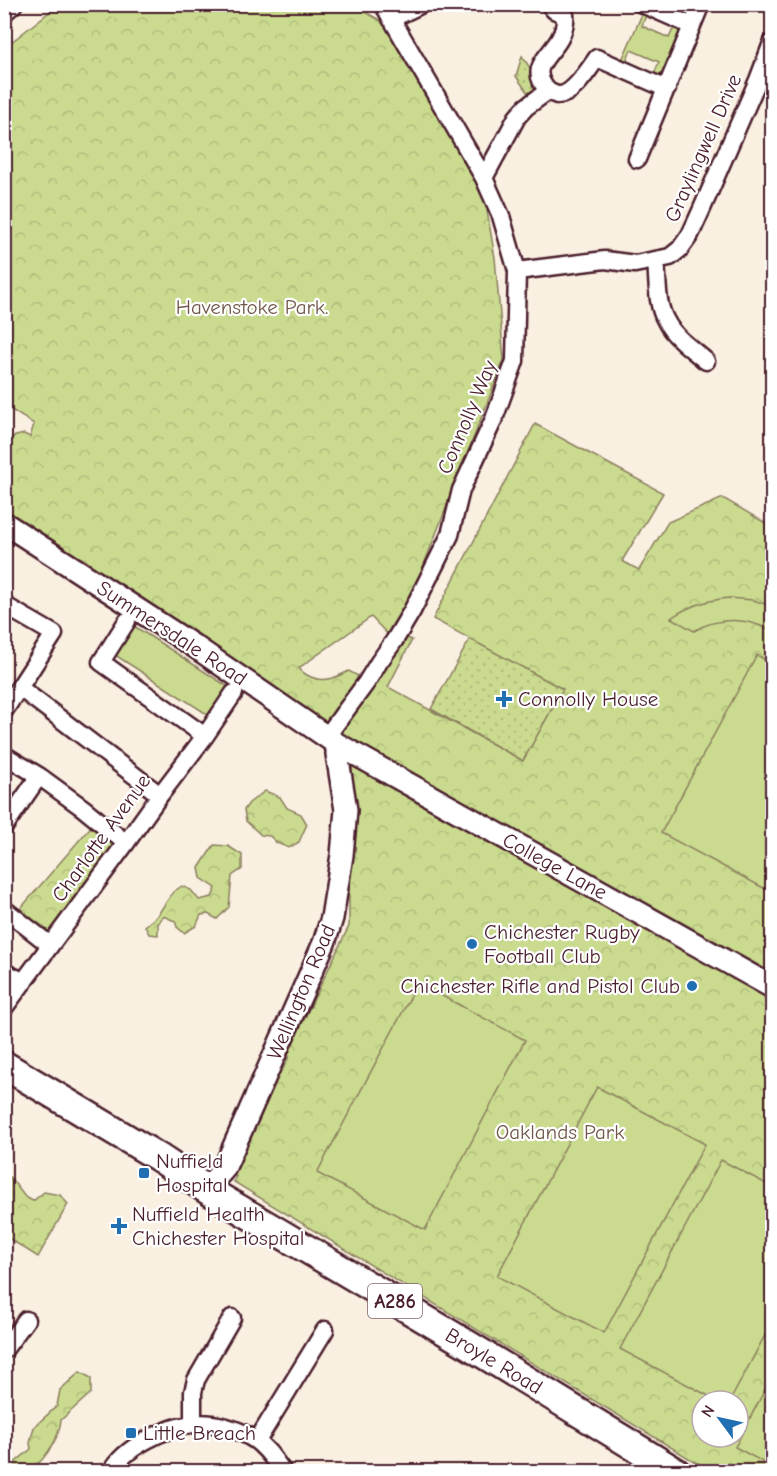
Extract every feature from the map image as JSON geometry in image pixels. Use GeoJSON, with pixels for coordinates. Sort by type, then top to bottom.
{"type":"FeatureCollection","features":[{"type":"Feature","properties":{"kind":"main road","name":"Broyle Road"},"geometry":{"type":"LineString","coordinates":[[4,1065],[676,1472]]}},
{"type":"Feature","properties":{"kind":"street"},"geometry":{"type":"LineString","coordinates":[[4,13],[14,4]]}},
{"type":"Feature","properties":{"kind":"street","name":"Connolly Way"},"geometry":{"type":"LineString","coordinates":[[332,740],[412,611],[450,536],[461,490],[494,419],[515,361],[518,271],[501,216],[484,178],[383,4]]}},
{"type":"Feature","properties":{"kind":"street"},"geometry":{"type":"LineString","coordinates":[[392,20],[422,4]]}},
{"type":"Feature","properties":{"kind":"street"},"geometry":{"type":"LineString","coordinates":[[549,4],[554,10],[568,10],[566,24],[559,40],[542,62],[540,76],[548,91],[557,95],[566,94],[580,80],[590,55],[667,89]]}},
{"type":"Feature","properties":{"kind":"street"},"geometry":{"type":"LineString","coordinates":[[642,4],[692,26]]}},
{"type":"Feature","properties":{"kind":"street"},"geometry":{"type":"LineString","coordinates":[[637,159],[701,4]]}},
{"type":"Feature","properties":{"kind":"street","name":"Graylingwell Drive"},"geometry":{"type":"LineString","coordinates":[[518,271],[605,260],[635,264],[670,257],[680,249],[690,235],[772,43]]}},
{"type":"Feature","properties":{"kind":"street"},"geometry":{"type":"LineString","coordinates":[[484,178],[517,117],[526,107],[548,91]]}},
{"type":"Feature","properties":{"kind":"street"},"geometry":{"type":"LineString","coordinates":[[656,261],[660,306],[666,322],[706,361]]}},
{"type":"Feature","properties":{"kind":"street","name":"Summersdale Road"},"geometry":{"type":"LineString","coordinates":[[4,523],[194,646],[332,740]]}},
{"type":"Feature","properties":{"kind":"street"},"geometry":{"type":"LineString","coordinates":[[4,605],[54,634],[4,711]]}},
{"type":"Feature","properties":{"kind":"street"},"geometry":{"type":"LineString","coordinates":[[127,621],[101,662],[206,736]]}},
{"type":"Feature","properties":{"kind":"street"},"geometry":{"type":"LineString","coordinates":[[20,688],[160,795]]}},
{"type":"Feature","properties":{"kind":"street","name":"Charlotte Avenue"},"geometry":{"type":"LineString","coordinates":[[4,1008],[206,736],[234,693]]}},
{"type":"Feature","properties":{"kind":"street","name":"College Lane"},"geometry":{"type":"LineString","coordinates":[[332,740],[772,987]]}},
{"type":"Feature","properties":{"kind":"street","name":"Wellington Road"},"geometry":{"type":"LineString","coordinates":[[209,1191],[215,1179],[224,1169],[324,943],[332,918],[342,855],[346,810],[332,740]]}},
{"type":"Feature","properties":{"kind":"street"},"geometry":{"type":"LineString","coordinates":[[4,755],[39,776],[126,843]]}},
{"type":"Feature","properties":{"kind":"street"},"geometry":{"type":"LineString","coordinates":[[4,827],[39,776]]}},
{"type":"Feature","properties":{"kind":"street"},"geometry":{"type":"LineString","coordinates":[[4,909],[50,945]]}},
{"type":"Feature","properties":{"kind":"street"},"geometry":{"type":"LineString","coordinates":[[4,972],[24,982]]}},
{"type":"Feature","properties":{"kind":"street"},"geometry":{"type":"LineString","coordinates":[[193,1424],[193,1392],[196,1380],[232,1318]]}},
{"type":"Feature","properties":{"kind":"street"},"geometry":{"type":"LineString","coordinates":[[4,1350],[26,1320]]}},
{"type":"Feature","properties":{"kind":"street"},"geometry":{"type":"LineString","coordinates":[[257,1441],[325,1330]]}},
{"type":"Feature","properties":{"kind":"street"},"geometry":{"type":"LineString","coordinates":[[111,1472],[114,1466],[136,1446],[158,1434],[193,1424],[240,1431],[257,1441],[283,1472]]}},
{"type":"Feature","properties":{"kind":"green space","name":"Havenstoke Park."},"geometry":{"type":"Polygon","coordinates":[[[58,5],[353,5],[385,23],[484,193],[495,258],[504,360],[394,641],[371,617],[299,668],[316,679],[330,678],[349,671],[367,681],[333,732],[5,517],[5,447],[8,438],[24,434],[30,437],[34,424],[5,406],[4,48],[58,5]]]}},
{"type":"Feature","properties":{"kind":"green space"},"geometry":{"type":"Polygon","coordinates":[[[643,12],[647,13],[642,26],[669,38],[675,25],[680,27],[681,34],[665,72],[658,76],[654,74],[659,62],[631,50],[626,61],[622,60],[643,12]]]}},
{"type":"Feature","properties":{"kind":"green space"},"geometry":{"type":"Polygon","coordinates":[[[522,56],[536,77],[540,94],[532,99],[516,76],[522,56]]]}},
{"type":"Feature","properties":{"kind":"green space","name":"Oaklands Park"},"geometry":{"type":"Polygon","coordinates":[[[535,424],[663,493],[622,561],[639,570],[668,522],[723,498],[772,527],[772,1471],[710,1471],[234,1182],[236,1176],[225,1171],[272,1064],[283,1069],[289,1056],[287,1055],[349,926],[349,743],[338,736],[403,636],[412,640],[388,687],[523,761],[563,689],[433,619],[535,424]]]}},
{"type":"Feature","properties":{"kind":"green space"},"geometry":{"type":"Polygon","coordinates":[[[729,598],[753,600],[772,606],[772,631],[753,623],[733,620],[713,623],[694,631],[671,618],[698,604],[729,598]]]}},
{"type":"Feature","properties":{"kind":"green space"},"geometry":{"type":"Polygon","coordinates":[[[134,626],[233,690],[213,718],[115,655],[134,626]]]}},
{"type":"Feature","properties":{"kind":"green space"},"geometry":{"type":"Polygon","coordinates":[[[470,639],[563,689],[523,761],[431,709],[470,639]]]}},
{"type":"Feature","properties":{"kind":"green space"},"geometry":{"type":"Polygon","coordinates":[[[757,655],[772,664],[772,884],[769,891],[661,833],[757,655]]]}},
{"type":"Feature","properties":{"kind":"green space"},"geometry":{"type":"Polygon","coordinates":[[[265,791],[280,797],[287,808],[301,814],[307,824],[299,842],[289,848],[277,843],[270,836],[261,835],[246,821],[244,810],[249,803],[265,791]]]}},
{"type":"Feature","properties":{"kind":"green space"},"geometry":{"type":"Polygon","coordinates":[[[94,823],[118,844],[48,939],[14,916],[94,823]]]}},
{"type":"Feature","properties":{"kind":"green space"},"geometry":{"type":"Polygon","coordinates":[[[214,845],[228,846],[242,855],[242,869],[232,876],[229,907],[217,919],[208,914],[201,915],[196,926],[184,933],[177,927],[175,921],[163,916],[158,924],[158,935],[149,934],[145,926],[157,916],[173,892],[182,886],[191,890],[199,900],[212,897],[216,888],[201,878],[199,868],[214,845]]]}},
{"type":"Feature","properties":{"kind":"green space"},"geometry":{"type":"Polygon","coordinates":[[[418,983],[525,1040],[425,1230],[317,1173],[418,983]]]}},
{"type":"Feature","properties":{"kind":"green space"},"geometry":{"type":"Polygon","coordinates":[[[597,1087],[705,1144],[604,1333],[497,1276],[597,1087]]]}},
{"type":"Feature","properties":{"kind":"green space"},"geometry":{"type":"Polygon","coordinates":[[[721,1160],[772,1187],[772,1322],[736,1389],[695,1389],[620,1349],[721,1160]]]}},
{"type":"Feature","properties":{"kind":"green space"},"geometry":{"type":"Polygon","coordinates":[[[4,1177],[10,1177],[25,1197],[33,1201],[44,1192],[60,1195],[68,1204],[38,1257],[5,1236],[4,1177]]]}},
{"type":"Feature","properties":{"kind":"green space"},"geometry":{"type":"Polygon","coordinates":[[[80,1372],[91,1378],[91,1393],[61,1420],[50,1448],[31,1471],[9,1471],[12,1465],[31,1449],[30,1443],[34,1427],[57,1406],[60,1390],[80,1372]]]}},
{"type":"Feature","properties":{"kind":"green space"},"geometry":{"type":"Polygon","coordinates":[[[772,1376],[772,1467],[739,1449],[750,1449],[750,1418],[772,1376]]]}},
{"type":"Feature","properties":{"kind":"place","name":"Connolly House"},"geometry":{"type":"Point","coordinates":[504,699]}},
{"type":"Feature","properties":{"kind":"place","name":"Chichester Rugby Football Club"},"geometry":{"type":"Point","coordinates":[472,944]}},
{"type":"Feature","properties":{"kind":"place","name":"Chichester Rifle and Pistol Club"},"geometry":{"type":"Point","coordinates":[692,986]}},
{"type":"Feature","properties":{"kind":"place","name":"Nuffield Hospital"},"geometry":{"type":"Point","coordinates":[144,1173]}},
{"type":"Feature","properties":{"kind":"place","name":"Nuffield Health Chichester Hospital"},"geometry":{"type":"Point","coordinates":[119,1226]}},
{"type":"Feature","properties":{"kind":"place","name":"Little Breach"},"geometry":{"type":"Point","coordinates":[131,1433]}}]}
